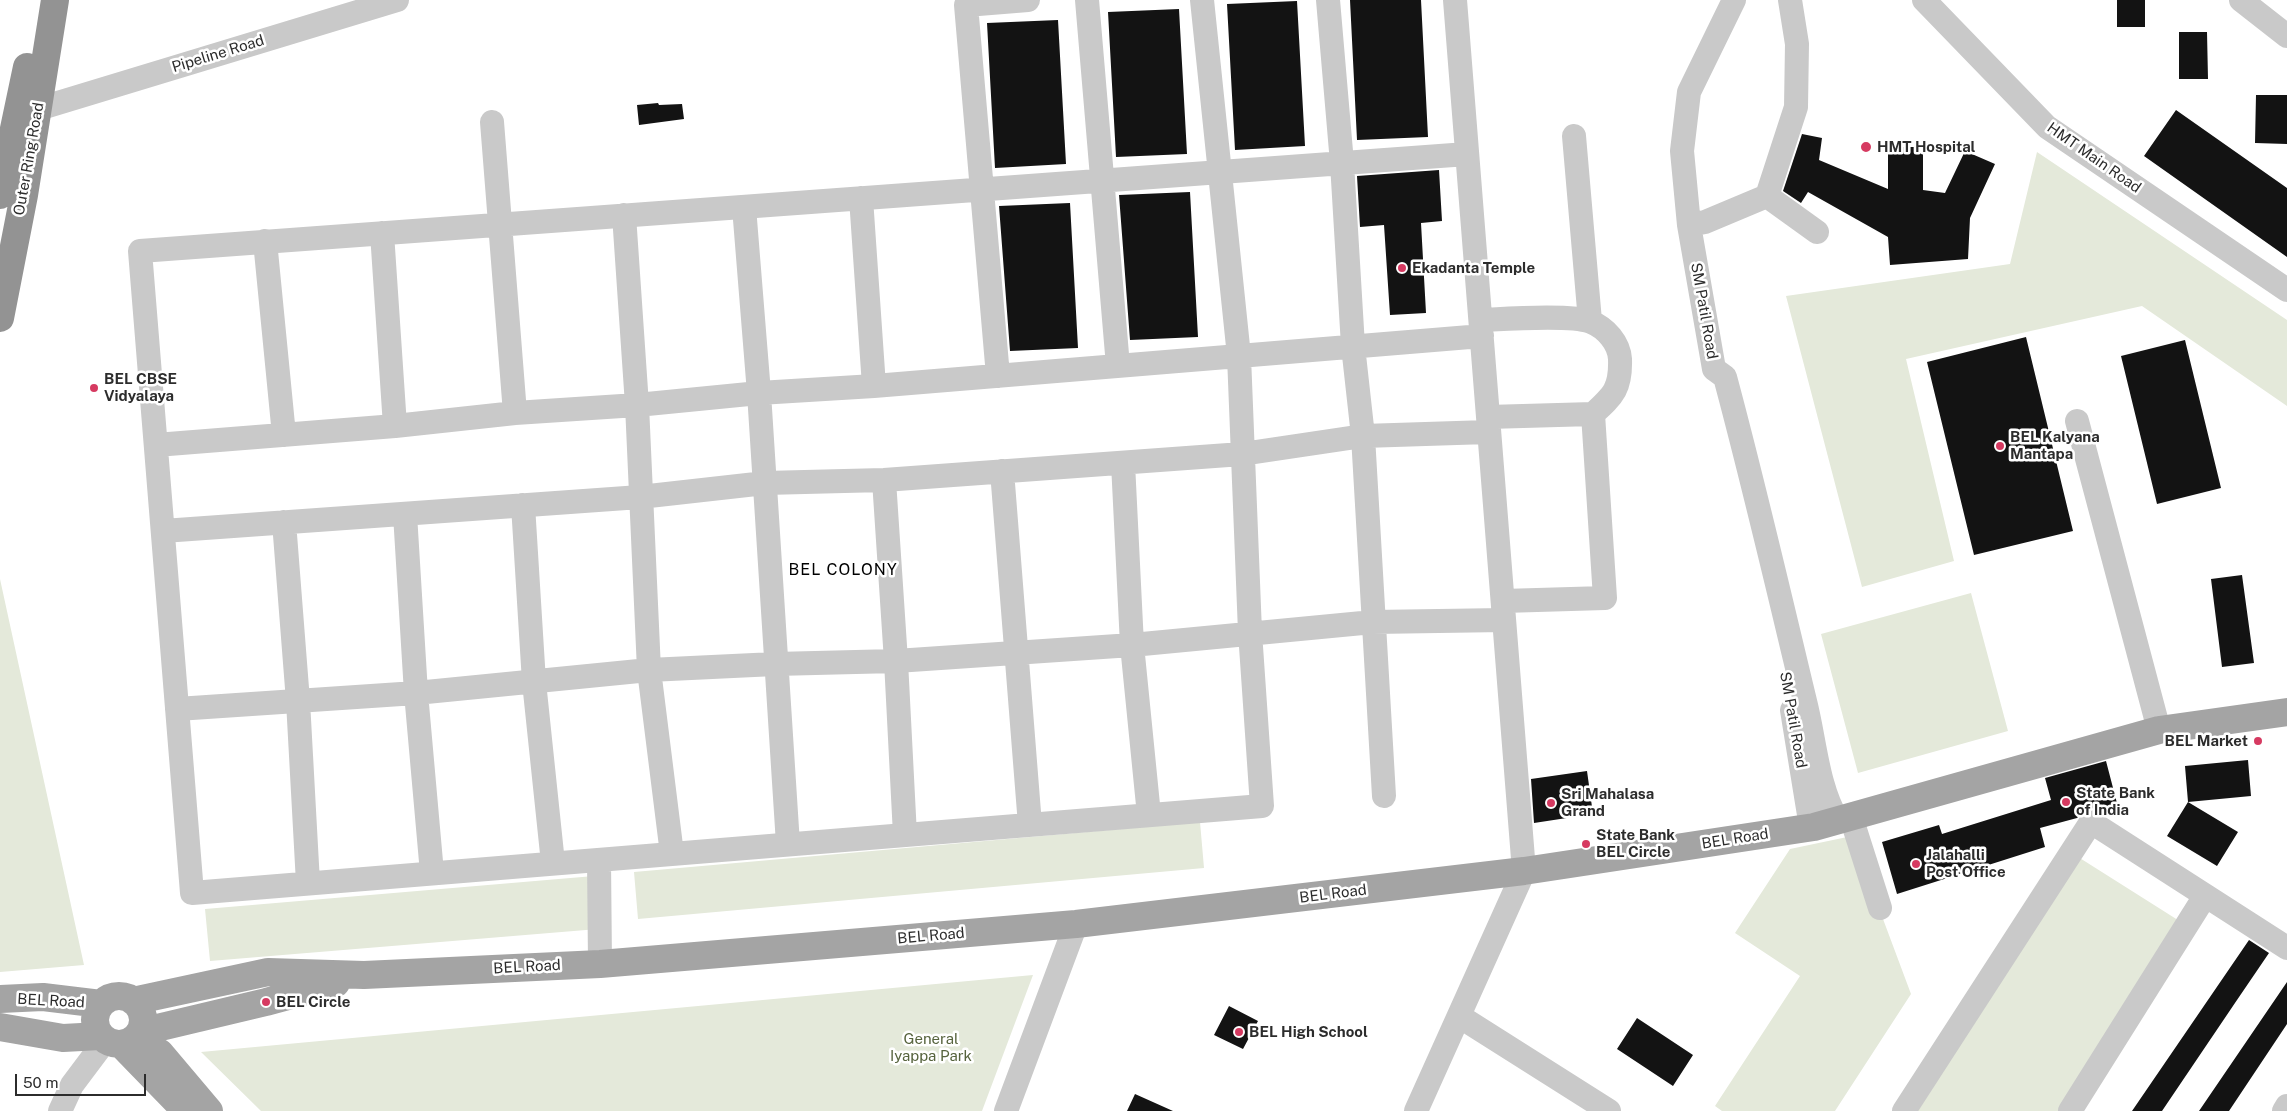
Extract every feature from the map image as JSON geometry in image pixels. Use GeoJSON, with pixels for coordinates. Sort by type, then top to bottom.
{"type":"FeatureCollection","features":[{"type":"Feature","properties":{"kind":"highway","name":"Outer Ring Road"},"geometry":{"type":"LineString","coordinates":[[0,195],[19,112],[39,0]]}},
{"type":"Feature","properties":{"kind":"highway","name":"Outer Ring Road"},"geometry":{"type":"LineString","coordinates":[[0,318],[19,112],[56,0]]}},
{"type":"Feature","properties":{"kind":"main road","name":"BEL Road"},"geometry":{"type":"LineString","coordinates":[[134,1001],[268,972],[364,976],[600,964],[1076,924],[1524,871],[1811,827],[2159,730],[2287,712]]}},
{"type":"Feature","properties":{"kind":"main road","name":"BEL Road"},"geometry":{"type":"LineString","coordinates":[[0,1027],[63,1038],[120,1039],[364,976]]}},
{"type":"Feature","properties":{"kind":"main road"},"geometry":{"type":"LineString","coordinates":[[120,1039],[143,1021],[141,1010],[134,1001],[117,996],[101,1004],[96,1012],[95,1021],[120,1039],[186,1111]]}},
{"type":"Feature","properties":{"kind":"main road","name":"BEL Road"},"geometry":{"type":"LineString","coordinates":[[0,999],[43,997],[101,1004]]}},
{"type":"Feature","properties":{"kind":"main road"},"geometry":{"type":"LineString","coordinates":[[120,1039],[160,1053],[209,1111]]}},
{"type":"Feature","properties":{"kind":"street","name":"Pipeline Road"},"geometry":{"type":"LineString","coordinates":[[19,112],[398,0]]}},
{"type":"Feature","properties":{"kind":"street"},"geometry":{"type":"LineString","coordinates":[[998,376],[966,4],[1028,0]]}},
{"type":"Feature","properties":{"kind":"street"},"geometry":{"type":"LineString","coordinates":[[1087,0],[1118,366]]}},
{"type":"Feature","properties":{"kind":"street"},"geometry":{"type":"LineString","coordinates":[[1202,0],[1220,172],[1239,356],[1250,632],[1262,806],[192,893],[140,250],[624,216],[981,189],[1101,181],[1220,172],[1342,163],[1468,154]]}},
{"type":"Feature","properties":{"kind":"street"},"geometry":{"type":"LineString","coordinates":[[1328,0],[1342,163],[1353,346],[1363,436],[1384,796]]}},
{"type":"Feature","properties":{"kind":"street"},"geometry":{"type":"LineString","coordinates":[[1416,1111],[1524,871],[1455,0]]}},
{"type":"Feature","properties":{"kind":"street","name":"SM Patil Road"},"geometry":{"type":"LineString","coordinates":[[1734,0],[1689,92],[1682,151],[1689,225],[1714,369],[1710,381],[1772,614],[1790,698],[1811,827]]}},
{"type":"Feature","properties":{"kind":"street"},"geometry":{"type":"LineString","coordinates":[[1689,225],[1705,222],[1767,196],[1796,107],[1797,44],[1790,0]]}},
{"type":"Feature","properties":{"kind":"street","name":"HMT Main Road"},"geometry":{"type":"LineString","coordinates":[[1924,0],[2047,127],[2287,290]]}},
{"type":"Feature","properties":{"kind":"street"},"geometry":{"type":"LineString","coordinates":[[2253,2],[2287,36]]}},
{"type":"Feature","properties":{"kind":"street"},"geometry":{"type":"LineString","coordinates":[[492,122],[514,413]]}},
{"type":"Feature","properties":{"kind":"street"},"geometry":{"type":"LineString","coordinates":[[1574,136],[1590,321]]}},
{"type":"Feature","properties":{"kind":"street"},"geometry":{"type":"LineString","coordinates":[[1767,196],[1817,232]]}},
{"type":"Feature","properties":{"kind":"street"},"geometry":{"type":"LineString","coordinates":[[861,198],[874,386]]}},
{"type":"Feature","properties":{"kind":"street"},"geometry":{"type":"LineString","coordinates":[[744,207],[760,394],[775,664],[788,844]]}},
{"type":"Feature","properties":{"kind":"street"},"geometry":{"type":"LineString","coordinates":[[624,216],[637,406],[649,670],[672,854]]}},
{"type":"Feature","properties":{"kind":"street"},"geometry":{"type":"LineString","coordinates":[[382,233],[396,426]]}},
{"type":"Feature","properties":{"kind":"street"},"geometry":{"type":"LineString","coordinates":[[265,241],[284,435]]}},
{"type":"Feature","properties":{"kind":"street"},"geometry":{"type":"LineString","coordinates":[[156,446],[396,426],[514,413],[637,406],[760,394],[1353,346],[1560,319],[1590,321],[1608,332],[1619,353],[1621,378],[1610,398],[1593,414],[1363,436],[1242,454],[884,480],[765,483],[640,497],[163,531]]}},
{"type":"Feature","properties":{"kind":"street","name":"SM Patil Road"},"geometry":{"type":"LineString","coordinates":[[1714,369],[1726,378],[1811,723],[1821,775],[1832,810],[1845,819],[1880,908]]}},
{"type":"Feature","properties":{"kind":"street"},"geometry":{"type":"LineString","coordinates":[[177,709],[416,693],[649,670],[896,661],[1132,645],[1250,632],[1504,611],[1605,598],[1593,414]]}},
{"type":"Feature","properties":{"kind":"street"},"geometry":{"type":"LineString","coordinates":[[2077,421],[2159,730]]}},
{"type":"Feature","properties":{"kind":"street"},"geometry":{"type":"LineString","coordinates":[[1123,463],[1132,645],[1149,815]]}},
{"type":"Feature","properties":{"kind":"street"},"geometry":{"type":"LineString","coordinates":[[1002,471],[1030,825]]}},
{"type":"Feature","properties":{"kind":"street"},"geometry":{"type":"LineString","coordinates":[[884,480],[905,835]]}},
{"type":"Feature","properties":{"kind":"street"},"geometry":{"type":"LineString","coordinates":[[523,505],[534,682],[553,863]]}},
{"type":"Feature","properties":{"kind":"street"},"geometry":{"type":"LineString","coordinates":[[405,514],[416,693],[432,873]]}},
{"type":"Feature","properties":{"kind":"street"},"geometry":{"type":"LineString","coordinates":[[284,522],[298,700],[308,883]]}},
{"type":"Feature","properties":{"kind":"street"},"geometry":{"type":"LineString","coordinates":[[1904,1111],[2091,822],[2287,948]]}},
{"type":"Feature","properties":{"kind":"street"},"geometry":{"type":"LineString","coordinates":[[598,860],[600,964]]}},
{"type":"Feature","properties":{"kind":"street"},"geometry":{"type":"LineString","coordinates":[[2070,1111],[2205,896]]}},
{"type":"Feature","properties":{"kind":"street"},"geometry":{"type":"LineString","coordinates":[[1006,1111],[1076,924]]}},
{"type":"Feature","properties":{"kind":"street"},"geometry":{"type":"LineString","coordinates":[[1459,1016],[1609,1111]]}},
{"type":"Feature","properties":{"kind":"street"},"geometry":{"type":"LineString","coordinates":[[60,1111],[72,1085],[120,1039]]}},
{"type":"Feature","properties":{"kind":"street"},"geometry":{"type":"LineString","coordinates":[[2284,1111],[2287,1106]]}},
{"type":"Feature","properties":{"kind":"green space"},"geometry":{"type":"Polygon","coordinates":[[[2037,152],[2287,320],[2287,406],[2142,306],[1906,359],[1954,561],[1862,587],[1786,296],[2010,264],[2037,152]]]}},
{"type":"Feature","properties":{"kind":"green space"},"geometry":{"type":"Polygon","coordinates":[[[0,579],[84,965],[0,972],[0,579]]]}},
{"type":"Feature","properties":{"kind":"green space"},"geometry":{"type":"Polygon","coordinates":[[[1971,593],[2008,731],[1858,773],[1821,634],[1971,593]]]}},
{"type":"Feature","properties":{"kind":"green space"},"geometry":{"type":"Polygon","coordinates":[[[1200,822],[1204,868],[638,919],[634,872],[1200,822]]]}},
{"type":"Feature","properties":{"kind":"green space"},"geometry":{"type":"Polygon","coordinates":[[[1852,836],[1911,994],[1835,1111],[1722,1111],[1715,1106],[1800,976],[1735,933],[1790,849],[1852,836]]]}},
{"type":"Feature","properties":{"kind":"green space"},"geometry":{"type":"Polygon","coordinates":[[[2075,855],[2181,922],[2062,1111],[1913,1111],[2075,855]]]}},
{"type":"Feature","properties":{"kind":"green space"},"geometry":{"type":"Polygon","coordinates":[[[594,876],[598,929],[210,961],[205,909],[594,876]]]}},
{"type":"Feature","properties":{"kind":"green space","name":"General Iyappa Park"},"geometry":{"type":"Polygon","coordinates":[[[1033,975],[982,1111],[261,1111],[201,1052],[1033,975]]]}},
{"type":"Feature","properties":{"kind":"building"},"geometry":{"type":"Polygon","coordinates":[[[1350,0],[1421,0],[1428,137],[1357,140],[1350,0]]]}},
{"type":"Feature","properties":{"kind":"building"},"geometry":{"type":"Polygon","coordinates":[[[2117,0],[2145,0],[2145,27],[2117,27],[2117,0]]]}},
{"type":"Feature","properties":{"kind":"building"},"geometry":{"type":"Polygon","coordinates":[[[1297,1],[1305,146],[1235,150],[1227,4],[1297,1]]]}},
{"type":"Feature","properties":{"kind":"building"},"geometry":{"type":"Polygon","coordinates":[[[1179,9],[1187,154],[1116,157],[1108,12],[1179,9]]]}},
{"type":"Feature","properties":{"kind":"building"},"geometry":{"type":"Polygon","coordinates":[[[1058,20],[1066,164],[995,168],[987,23],[1058,20]]]}},
{"type":"Feature","properties":{"kind":"building"},"geometry":{"type":"Polygon","coordinates":[[[2179,32],[2207,32],[2208,79],[2179,79],[2179,32]]]}},
{"type":"Feature","properties":{"kind":"building"},"geometry":{"type":"Polygon","coordinates":[[[2256,95],[2287,95],[2287,144],[2255,143],[2256,95]]]}},
{"type":"Feature","properties":{"kind":"building"},"geometry":{"type":"Polygon","coordinates":[[[658,103],[659,105],[682,104],[684,119],[639,125],[637,105],[658,103]]]}},
{"type":"Feature","properties":{"kind":"building"},"geometry":{"type":"Polygon","coordinates":[[[2176,110],[2287,188],[2287,257],[2144,156],[2176,110]]]}},
{"type":"Feature","properties":{"kind":"building"},"geometry":{"type":"Polygon","coordinates":[[[1802,134],[1822,138],[1819,160],[1888,189],[1888,147],[1923,147],[1923,190],[1945,193],[1965,151],[1995,164],[1970,218],[1968,259],[1890,265],[1888,237],[1808,192],[1801,203],[1783,191],[1802,134]]]}},
{"type":"Feature","properties":{"kind":"building"},"geometry":{"type":"Polygon","coordinates":[[[1439,170],[1442,221],[1421,223],[1426,313],[1390,315],[1384,225],[1360,227],[1357,176],[1439,170]]]}},
{"type":"Feature","properties":{"kind":"building"},"geometry":{"type":"Polygon","coordinates":[[[1190,192],[1198,337],[1130,340],[1119,195],[1190,192]]]}},
{"type":"Feature","properties":{"kind":"building"},"geometry":{"type":"Polygon","coordinates":[[[1070,203],[1078,348],[1010,351],[999,206],[1070,203]]]}},
{"type":"Feature","properties":{"kind":"building","name":"BEL Kalyana Mantapa"},"geometry":{"type":"Polygon","coordinates":[[[2026,337],[2073,531],[1974,555],[1927,362],[2026,337]]]}},
{"type":"Feature","properties":{"kind":"building"},"geometry":{"type":"Polygon","coordinates":[[[2185,340],[2221,488],[2157,504],[2121,356],[2185,340]]]}},
{"type":"Feature","properties":{"kind":"building"},"geometry":{"type":"Polygon","coordinates":[[[2242,575],[2254,663],[2222,667],[2211,579],[2242,575]]]}},
{"type":"Feature","properties":{"kind":"building"},"geometry":{"type":"Polygon","coordinates":[[[2248,760],[2251,796],[2188,802],[2185,766],[2248,760]]]}},
{"type":"Feature","properties":{"kind":"building"},"geometry":{"type":"Polygon","coordinates":[[[2106,761],[2118,807],[2100,812],[2092,808],[2085,810],[2077,818],[2040,828],[2045,847],[1897,894],[1882,842],[1939,825],[1942,834],[2051,800],[2045,778],[2106,761]]]}},
{"type":"Feature","properties":{"kind":"building"},"geometry":{"type":"Polygon","coordinates":[[[1587,771],[1593,814],[1534,823],[1531,779],[1587,771]]]}},
{"type":"Feature","properties":{"kind":"building"},"geometry":{"type":"Polygon","coordinates":[[[2188,802],[2238,832],[2217,866],[2167,836],[2188,802]]]}},
{"type":"Feature","properties":{"kind":"building"},"geometry":{"type":"Polygon","coordinates":[[[2249,940],[2269,953],[2162,1111],[2132,1111],[2249,940]]]}},
{"type":"Feature","properties":{"kind":"building"},"geometry":{"type":"Polygon","coordinates":[[[2287,982],[2287,1024],[2229,1111],[2199,1111],[2287,982]]]}},
{"type":"Feature","properties":{"kind":"building"},"geometry":{"type":"Polygon","coordinates":[[[1229,1006],[1258,1021],[1243,1049],[1214,1035],[1229,1006]]]}},
{"type":"Feature","properties":{"kind":"building"},"geometry":{"type":"Polygon","coordinates":[[[1637,1018],[1693,1055],[1673,1086],[1617,1049],[1637,1018]]]}},
{"type":"Feature","properties":{"kind":"building"},"geometry":{"type":"Polygon","coordinates":[[[1135,1094],[1173,1111],[1127,1111],[1135,1094]]]}},
{"type":"Feature","properties":{"kind":"place","name":"HMT Hospital"},"geometry":{"type":"Point","coordinates":[1866,147]}},
{"type":"Feature","properties":{"kind":"place","name":"Ekadanta Temple"},"geometry":{"type":"Point","coordinates":[1402,268]}},
{"type":"Feature","properties":{"kind":"place","name":"BEL CBSE Vidyalaya"},"geometry":{"type":"Point","coordinates":[94,388]}},
{"type":"Feature","properties":{"kind":"place","name":"BEL Kalyana Mantapa"},"geometry":{"type":"Point","coordinates":[2000,446]}},
{"type":"Feature","properties":{"kind":"place","name":"BEL Market"},"geometry":{"type":"Point","coordinates":[2258,741]}},
{"type":"Feature","properties":{"kind":"place","name":"State Bank of India"},"geometry":{"type":"Point","coordinates":[2066,802]}},
{"type":"Feature","properties":{"kind":"place","name":"Sri Mahalasa Grand"},"geometry":{"type":"Point","coordinates":[1551,803]}},
{"type":"Feature","properties":{"kind":"place","name":"State Bank BEL Circle"},"geometry":{"type":"Point","coordinates":[1586,844]}},
{"type":"Feature","properties":{"kind":"place","name":"Jalahalli Post Office"},"geometry":{"type":"Point","coordinates":[1916,864]}},
{"type":"Feature","properties":{"kind":"place","name":"BEL Circle"},"geometry":{"type":"Point","coordinates":[266,1002]}},
{"type":"Feature","properties":{"kind":"place","name":"BEL High School"},"geometry":{"type":"Point","coordinates":[1239,1032]}},
{"type":"Feature","properties":{"kind":"district","name":"BEL COLONY"},"geometry":{"type":"Point","coordinates":[843,570]}}]}
